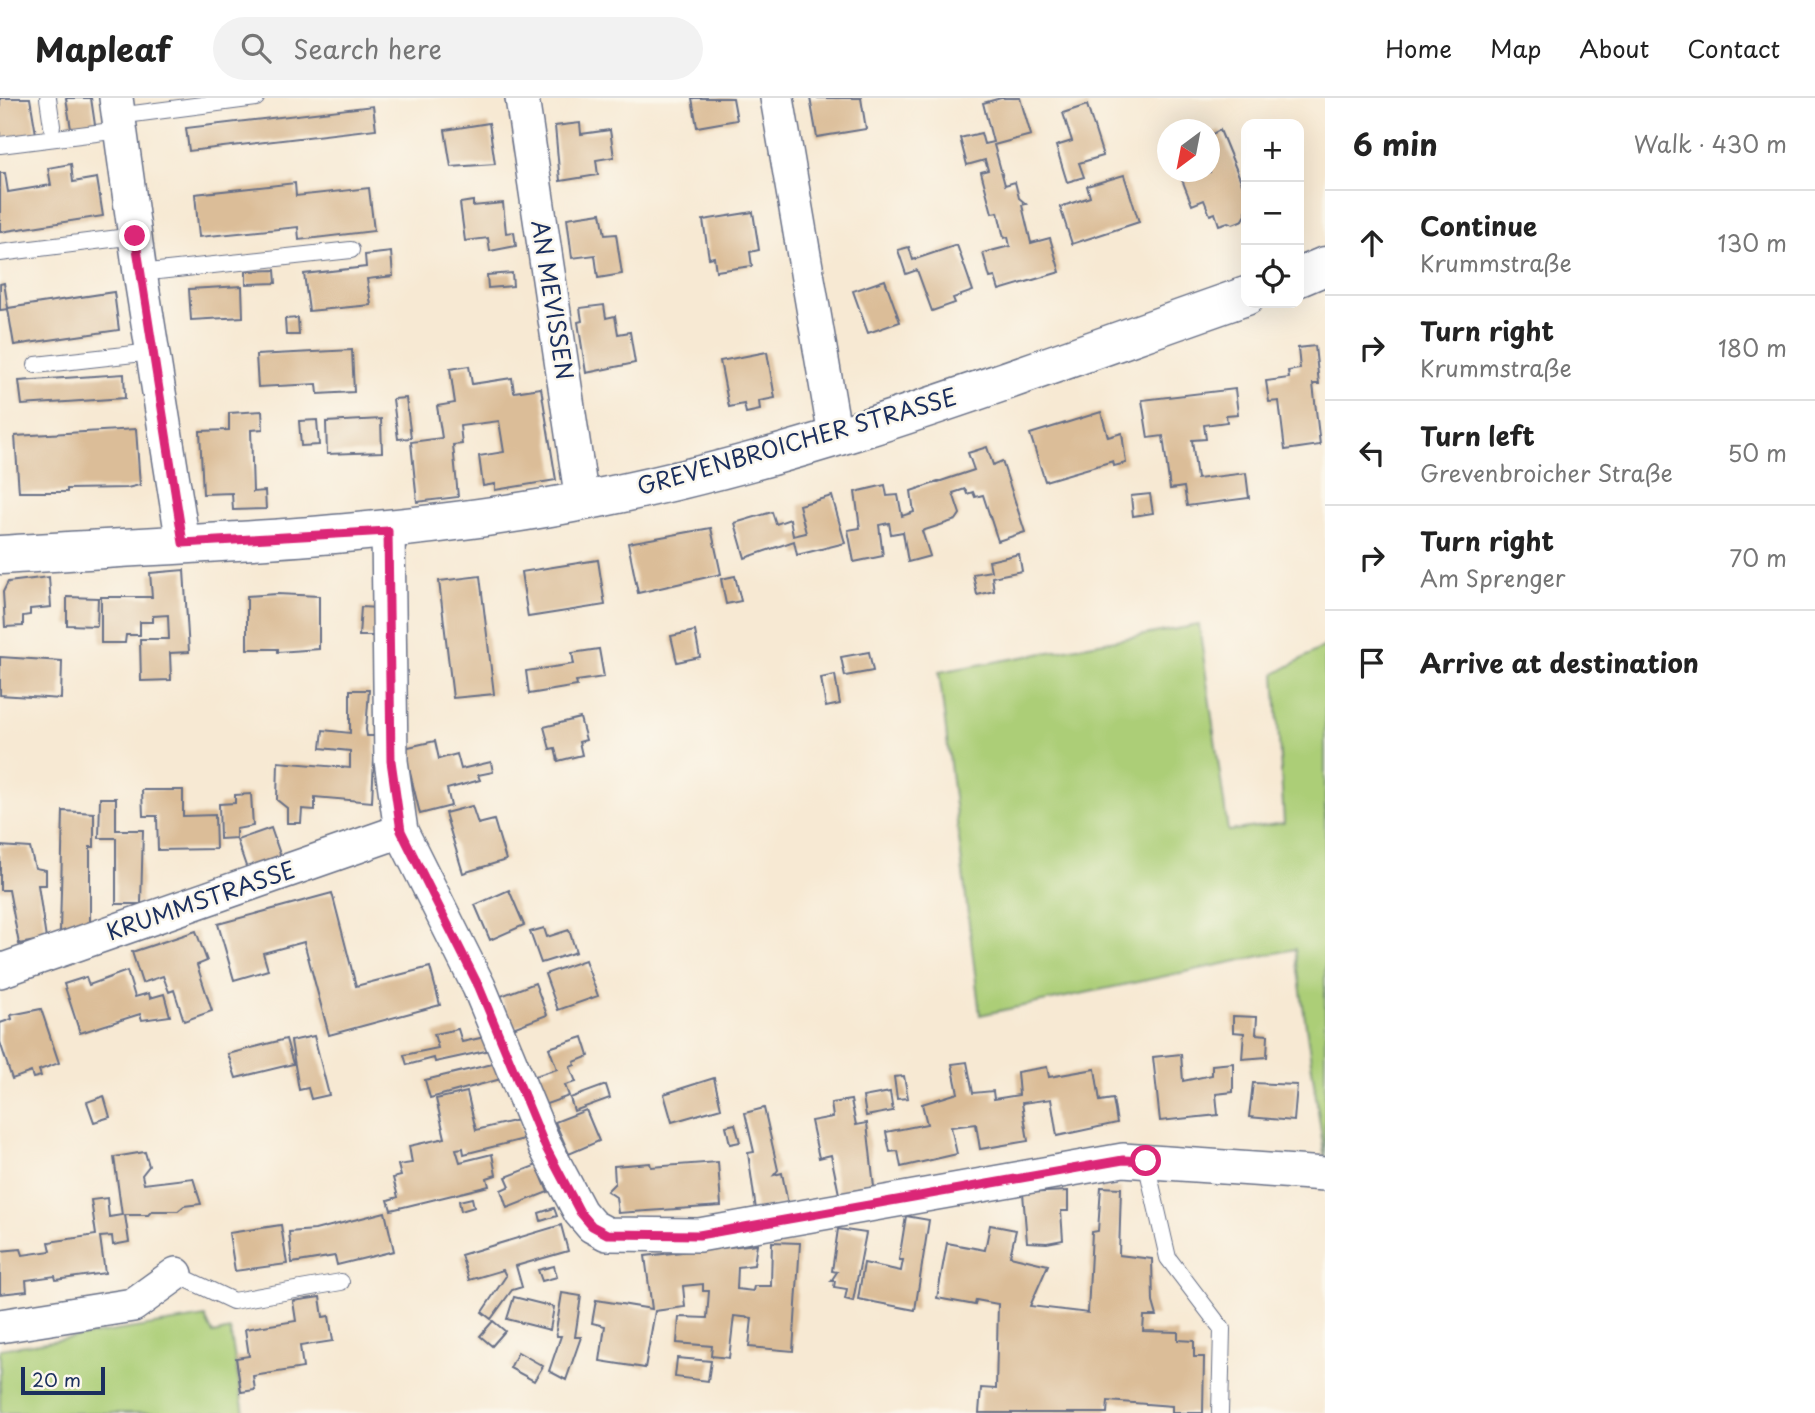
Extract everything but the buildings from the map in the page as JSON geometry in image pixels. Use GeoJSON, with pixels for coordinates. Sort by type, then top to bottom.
{"type":"FeatureCollection","features":[{"type":"Feature","properties":{"kind":"street","name":"AN MEVISSEN"},"geometry":{"type":"LineString","coordinates":[[522,98],[582,501]]}},
{"type":"Feature","properties":{"kind":"street"},"geometry":{"type":"LineString","coordinates":[[777,98],[835,436]]}},
{"type":"Feature","properties":{"kind":"street"},"geometry":{"type":"LineString","coordinates":[[118,114],[183,543]]}},
{"type":"Feature","properties":{"kind":"street"},"geometry":{"type":"LineString","coordinates":[[1304,275],[1325,266]]}},
{"type":"Feature","properties":{"kind":"street","name":"GREVENBROICHER STRASSE"},"geometry":{"type":"LineString","coordinates":[[0,555],[388,531],[582,501],[706,473],[835,436],[1241,298]]}},
{"type":"Feature","properties":{"kind":"street"},"geometry":{"type":"LineString","coordinates":[[388,531],[391,761],[401,831],[479,987],[545,1146],[580,1212],[592,1226],[607,1234],[699,1235],[1123,1160],[1325,1174]]}},
{"type":"Feature","properties":{"kind":"street","name":"KRUMMSTRASSE"},"geometry":{"type":"LineString","coordinates":[[0,971],[401,831]]}},
{"type":"Feature","properties":{"kind":"street"},"geometry":{"type":"LineString","coordinates":[[0,1326],[133,1305],[176,1274]]}},
{"type":"Feature","properties":{"kind":"lane"},"geometry":{"type":"LineString","coordinates":[[48,98],[52,126]]}},
{"type":"Feature","properties":{"kind":"lane"},"geometry":{"type":"LineString","coordinates":[[0,145],[118,114],[256,98]]}},
{"type":"Feature","properties":{"kind":"lane"},"geometry":{"type":"LineString","coordinates":[[0,253],[135,236]]}},
{"type":"Feature","properties":{"kind":"lane"},"geometry":{"type":"LineString","coordinates":[[140,273],[351,250]]}},
{"type":"Feature","properties":{"kind":"lane"},"geometry":{"type":"LineString","coordinates":[[36,365],[152,352]]}},
{"type":"Feature","properties":{"kind":"lane"},"geometry":{"type":"LineString","coordinates":[[1146,1161],[1168,1258],[1222,1329],[1220,1413]]}},
{"type":"Feature","properties":{"kind":"lane"},"geometry":{"type":"LineString","coordinates":[[176,1274],[233,1301],[341,1282]]}},
{"type":"Feature","properties":{"kind":"green space"},"geometry":{"type":"Polygon","coordinates":[[[1199,625],[1228,831],[1284,823],[1275,674],[1325,646],[1325,1160],[1295,949],[980,1015],[939,672],[1199,625]]]}},
{"type":"Feature","properties":{"kind":"green space"},"geometry":{"type":"Polygon","coordinates":[[[205,1317],[213,1334],[230,1330],[244,1413],[0,1413],[0,1349],[205,1317]]]}},
{"type":"Feature","properties":{"kind":"route"},"geometry":{"type":"LineString","coordinates":[[135,236],[183,543],[388,531],[391,761],[401,831],[479,987],[545,1146],[580,1212],[592,1226],[607,1234],[699,1235],[1123,1160],[1146,1161]]}}]}
